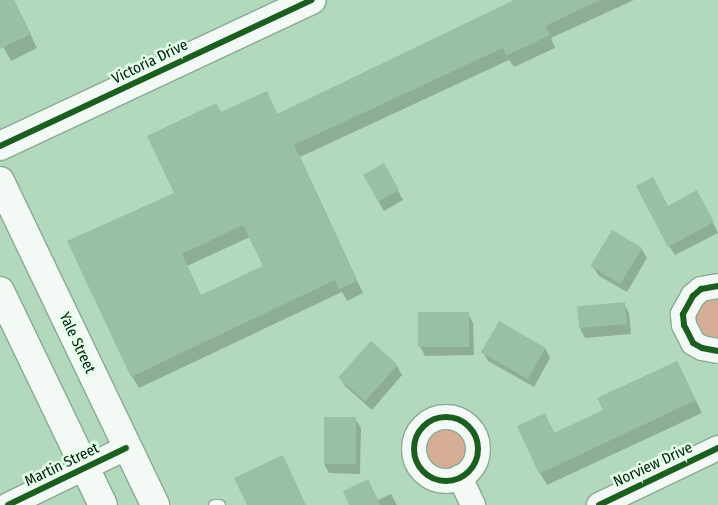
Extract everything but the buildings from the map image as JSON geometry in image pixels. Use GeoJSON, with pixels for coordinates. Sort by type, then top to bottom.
{"type":"FeatureCollection","features":[{"type":"Feature","properties":{"kind":"main road","name":"Victoria Drive"},"geometry":{"type":"LineString","coordinates":[[0,146],[311,0]]}},
{"type":"Feature","properties":{"kind":"main road","name":"Yale Street"},"geometry":{"type":"LineString","coordinates":[[0,181],[126,448],[155,505]]}},
{"type":"Feature","properties":{"kind":"main road"},"geometry":{"type":"LineString","coordinates":[[0,291],[103,505]]}},
{"type":"Feature","properties":{"kind":"street"},"geometry":{"type":"LineString","coordinates":[[718,286],[701,289],[693,296],[683,314],[684,324],[693,343],[702,348],[718,351]]}},
{"type":"Feature","properties":{"kind":"street","name":"Martin Street"},"geometry":{"type":"LineString","coordinates":[[8,505],[126,448]]}},
{"type":"Feature","properties":{"kind":"street","name":"Norview Drive"},"geometry":{"type":"LineString","coordinates":[[599,505],[718,448]]}},
{"type":"Feature","properties":{"kind":"street"},"geometry":{"type":"LineString","coordinates":[[460,478],[473,505]]}},
{"type":"Feature","properties":{"kind":"lane"},"geometry":{"type":"LineString","coordinates":[[214,505],[219,505]]}},
{"type":"Feature","properties":{"kind":"shaded area"},"geometry":{"type":"Polygon","coordinates":[[[718,297],[718,340],[713,340],[701,335],[695,315],[706,299],[718,297]]]}},
{"type":"Feature","properties":{"kind":"shaded area"},"geometry":{"type":"Polygon","coordinates":[[[446,427],[458,431],[464,437],[468,449],[464,461],[458,467],[446,471],[434,467],[428,461],[424,449],[428,437],[434,431],[446,427]]]}},
{"type":"Feature","properties":{"kind":"cycle path"},"geometry":{"type":"LineString","coordinates":[[0,146],[311,0]]}},
{"type":"Feature","properties":{"kind":"cycle path"},"geometry":{"type":"LineString","coordinates":[[718,286],[701,289],[693,296],[683,314],[684,325],[693,343],[702,348],[718,351]]}},
{"type":"Feature","properties":{"kind":"cycle path"},"geometry":{"type":"LineString","coordinates":[[446,417],[458,420],[469,426],[475,437],[478,449],[475,461],[469,472],[458,478],[446,481],[434,478],[423,472],[417,461],[414,449],[417,437],[423,426],[434,420],[446,417]]}},
{"type":"Feature","properties":{"kind":"cycle path"},"geometry":{"type":"LineString","coordinates":[[8,505],[126,448]]}},
{"type":"Feature","properties":{"kind":"cycle path"},"geometry":{"type":"LineString","coordinates":[[599,505],[718,448]]}}]}
